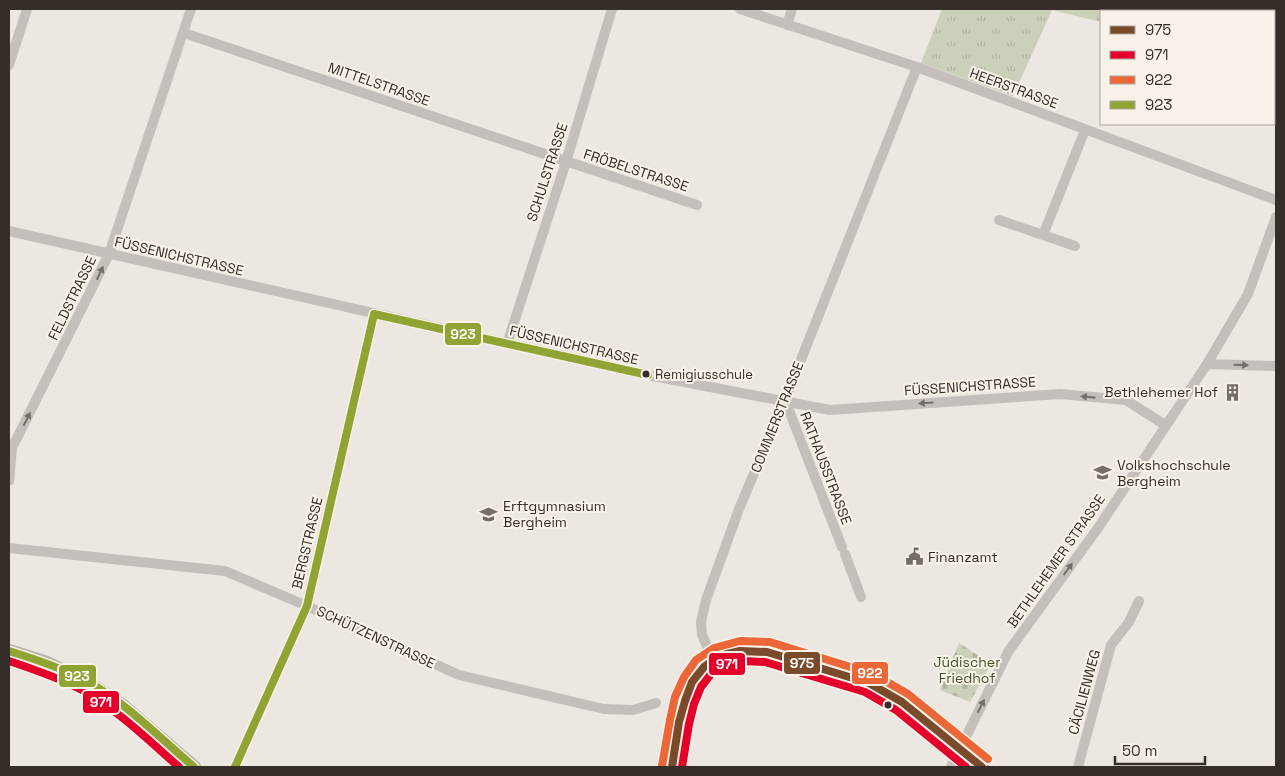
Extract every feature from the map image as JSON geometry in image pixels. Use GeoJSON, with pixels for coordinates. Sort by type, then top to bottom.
{"type":"FeatureCollection","features":[{"type":"Feature","properties":{"kind":"main road"},"geometry":{"type":"LineString","coordinates":[[672,767],[682,704],[695,676],[713,660],[732,651],[751,649],[767,652],[869,683],[902,702],[982,767]]}},
{"type":"Feature","properties":{"kind":"main road"},"geometry":{"type":"LineString","coordinates":[[9,651],[48,663],[86,682],[124,706],[194,767]]}},
{"type":"Feature","properties":{"kind":"street"},"geometry":{"type":"LineString","coordinates":[[9,65],[27,9]]}},
{"type":"Feature","properties":{"kind":"street","name":"FELDSTRASSE"},"geometry":{"type":"LineString","coordinates":[[9,474],[12,448],[109,254],[191,9]]}},
{"type":"Feature","properties":{"kind":"street","name":"SCHULSTRASSE"},"geometry":{"type":"LineString","coordinates":[[507,344],[566,162],[612,9]]}},
{"type":"Feature","properties":{"kind":"street","name":"HEERSTRASSE"},"geometry":{"type":"LineString","coordinates":[[740,9],[917,67],[1276,200]]}},
{"type":"Feature","properties":{"kind":"street"},"geometry":{"type":"LineString","coordinates":[[787,25],[792,9]]}},
{"type":"Feature","properties":{"kind":"street","name":"MITTELSTRASSE"},"geometry":{"type":"LineString","coordinates":[[184,33],[566,162]]}},
{"type":"Feature","properties":{"kind":"street","name":"COMMERSTRASSE"},"geometry":{"type":"LineString","coordinates":[[713,660],[702,635],[701,622],[706,600],[739,509],[785,400],[917,67]]}},
{"type":"Feature","properties":{"kind":"street"},"geometry":{"type":"LineString","coordinates":[[1043,235],[1085,130]]}},
{"type":"Feature","properties":{"kind":"street","name":"FRÖBELSTRASSE"},"geometry":{"type":"LineString","coordinates":[[566,162],[697,205]]}},
{"type":"Feature","properties":{"kind":"street","name":"BETHLEHEMER STRASSE"},"geometry":{"type":"LineString","coordinates":[[951,767],[1008,652],[1098,528],[1207,364],[1248,294],[1276,217]]}},
{"type":"Feature","properties":{"kind":"street"},"geometry":{"type":"LineString","coordinates":[[999,220],[1075,246]]}},
{"type":"Feature","properties":{"kind":"street","name":"FÜSSENICHSTRASSE"},"geometry":{"type":"LineString","coordinates":[[9,231],[648,375],[830,410],[1060,394],[1126,400],[1165,425]]}},
{"type":"Feature","properties":{"kind":"street","name":"BERGSTRASSE"},"geometry":{"type":"LineString","coordinates":[[235,767],[307,606],[374,314]]}},
{"type":"Feature","properties":{"kind":"street"},"geometry":{"type":"LineString","coordinates":[[1207,364],[1276,366]]}},
{"type":"Feature","properties":{"kind":"street","name":"RATHAUSSTRASSE"},"geometry":{"type":"LineString","coordinates":[[785,400],[862,597]]}},
{"type":"Feature","properties":{"kind":"street","name":"SCHÜTZENSTRASSE"},"geometry":{"type":"LineString","coordinates":[[9,548],[225,571],[458,675],[604,709],[634,710],[656,703]]}},
{"type":"Feature","properties":{"kind":"street","name":"CÄCILIENWEG"},"geometry":{"type":"LineString","coordinates":[[1078,767],[1111,645],[1129,622],[1139,601]]}},
{"type":"Feature","properties":{"kind":"green space"},"geometry":{"type":"Polygon","coordinates":[[[942,9],[1134,9],[1100,10],[1100,22],[1052,10],[1013,96],[921,63],[942,9]]]}},
{"type":"Feature","properties":{"kind":"green space","name":"Jüdischer Friedhof"},"geometry":{"type":"Polygon","coordinates":[[[959,643],[991,664],[970,702],[940,690],[959,643]]]}},
{"type":"Feature","properties":{"kind":"transit line","name":"923"},"geometry":{"type":"LineString","coordinates":[[235,767],[307,606],[374,314],[648,375]]}},
{"type":"Feature","properties":{"kind":"transit line","name":"922"},"geometry":{"type":"LineString","coordinates":[[662,766],[675,697],[684,677],[696,660],[714,648],[740,641],[770,642],[873,674],[908,694],[988,759]]}},
{"type":"Feature","properties":{"kind":"transit line","name":"923"},"geometry":{"type":"LineString","coordinates":[[9,651],[67,672],[100,689],[141,721],[194,767]]}},
{"type":"Feature","properties":{"kind":"transit line","name":"975"},"geometry":{"type":"LineString","coordinates":[[672,767],[679,722],[692,682],[704,667],[719,656],[740,651],[767,652],[869,683],[902,702],[982,767]]}},
{"type":"Feature","properties":{"kind":"transit line","name":"971"},"geometry":{"type":"LineString","coordinates":[[9,661],[63,681],[94,697],[132,725],[179,767]]}},
{"type":"Feature","properties":{"kind":"transit line","name":"971"},"geometry":{"type":"LineString","coordinates":[[682,767],[689,724],[701,687],[711,674],[723,665],[741,661],[765,662],[865,692],[896,710],[966,767]]}},
{"type":"Feature","properties":{"kind":"place","name":"Remigiusschule"},"geometry":{"type":"Point","coordinates":[646,374]}},
{"type":"Feature","properties":{"kind":"place","name":"Bethlehemer Hof"},"geometry":{"type":"Point","coordinates":[1232,392]}},
{"type":"Feature","properties":{"kind":"place","name":"Volkshochschule Bergheim"},"geometry":{"type":"Point","coordinates":[1103,473]}},
{"type":"Feature","properties":{"kind":"place","name":"Erftgymnasium Bergheim"},"geometry":{"type":"Point","coordinates":[489,514]}},
{"type":"Feature","properties":{"kind":"place","name":"Finanzamt"},"geometry":{"type":"Point","coordinates":[914,557]}}]}
